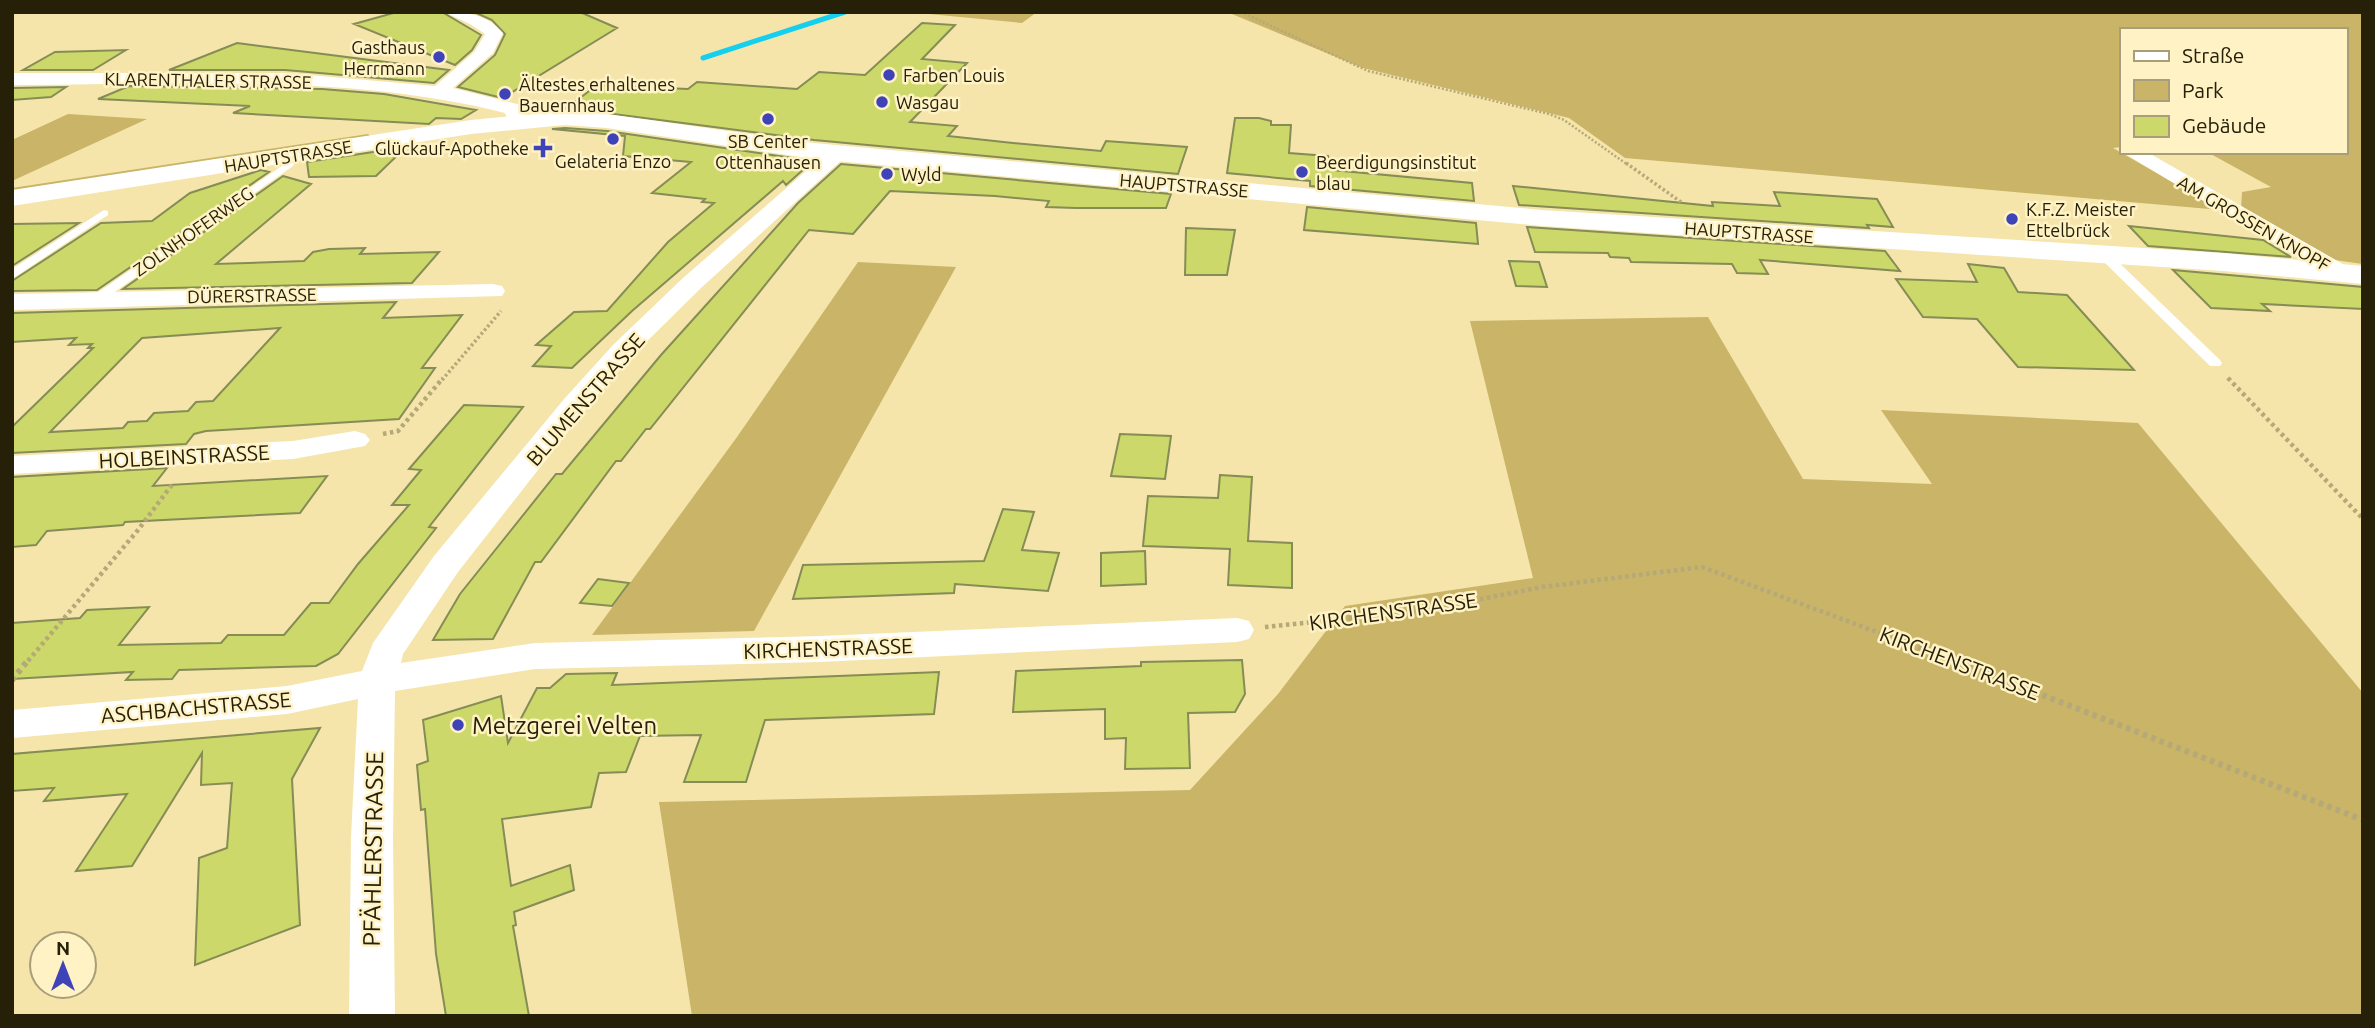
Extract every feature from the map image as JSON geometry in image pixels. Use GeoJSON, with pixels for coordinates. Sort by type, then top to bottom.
{"type":"FeatureCollection","features":[{"type":"Feature","properties":{"kind":"main road","name":"HAUPTSTRASSE"},"geometry":{"type":"LineString","coordinates":[[12,198],[517,121],[595,119],[838,153],[1542,218],[2103,254],[2351,274]]}},
{"type":"Feature","properties":{"kind":"street"},"geometry":{"type":"LineString","coordinates":[[445,92],[443,87],[448,80],[493,42],[494,33],[482,23],[452,12]]}},
{"type":"Feature","properties":{"kind":"street","name":"KLARENTHALER STRASSE"},"geometry":{"type":"LineString","coordinates":[[12,79],[285,79],[445,92],[514,109],[517,121]]}},
{"type":"Feature","properties":{"kind":"street","name":"BLUMENSTRASSE"},"geometry":{"type":"LineString","coordinates":[[377,682],[386,652],[446,565],[575,404],[622,351],[692,283],[838,153]]}},
{"type":"Feature","properties":{"kind":"street","name":"AM GROSSEN KNOPF"},"geometry":{"type":"LineString","coordinates":[[2136,154],[2351,274]]}},
{"type":"Feature","properties":{"kind":"street","name":"DÜRERSTRASSE"},"geometry":{"type":"LineString","coordinates":[[12,302],[98,298],[498,299]]}},
{"type":"Feature","properties":{"kind":"street","name":"HOLBEINSTRASSE"},"geometry":{"type":"LineString","coordinates":[[12,465],[293,450],[355,440]]}},
{"type":"Feature","properties":{"kind":"street","name":"KIRCHENSTRASSE"},"geometry":{"type":"LineString","coordinates":[[377,682],[417,673],[535,656],[820,649],[1237,629]]}},
{"type":"Feature","properties":{"kind":"street","name":"ASCHBACHSTRASSE"},"geometry":{"type":"LineString","coordinates":[[12,724],[287,700],[377,682]]}},
{"type":"Feature","properties":{"kind":"street","name":"PFÄHLERSTRASSE"},"geometry":{"type":"LineString","coordinates":[[372,1016],[372,837],[377,682]]}},
{"type":"Feature","properties":{"kind":"lane","name":"ZOLNHOFERWEG"},"geometry":{"type":"LineString","coordinates":[[98,298],[289,164]]}},
{"type":"Feature","properties":{"kind":"lane"},"geometry":{"type":"LineString","coordinates":[[12,275],[104,214]]}},
{"type":"Feature","properties":{"kind":"lane"},"geometry":{"type":"LineString","coordinates":[[2103,254],[2215,363]]}},
{"type":"Feature","properties":{"kind":"path"},"geometry":{"type":"LineString","coordinates":[[1241,12],[1368,71],[1549,114],[1564,120],[1708,221],[1715,230]]}},
{"type":"Feature","properties":{"kind":"path"},"geometry":{"type":"LineString","coordinates":[[398,431],[498,299]]}},
{"type":"Feature","properties":{"kind":"path"},"geometry":{"type":"LineString","coordinates":[[2215,363],[2363,519]]}},
{"type":"Feature","properties":{"kind":"path"},"geometry":{"type":"LineString","coordinates":[[12,680],[138,530],[193,456]]}},
{"type":"Feature","properties":{"kind":"path","name":"KIRCHENSTRASSE"},"geometry":{"type":"LineString","coordinates":[[1237,629],[1421,611],[1542,587],[1702,567],[2008,681],[2363,820]]}},
{"type":"Feature","properties":{"kind":"green space"},"geometry":{"type":"Polygon","coordinates":[[[908,12],[1037,12],[1022,23],[908,12]]]}},
{"type":"Feature","properties":{"kind":"green space"},"geometry":{"type":"Polygon","coordinates":[[[1227,12],[2363,12],[2363,264],[2327,259],[2241,210],[2242,192],[2271,187],[2211,154],[2347,154],[2347,28],[2120,28],[2120,147],[2113,148],[2221,210],[1625,158],[1569,118],[1363,68],[1227,12]]]}},
{"type":"Feature","properties":{"kind":"green space"},"geometry":{"type":"Polygon","coordinates":[[[68,114],[147,119],[12,181],[12,140],[68,114]]]}},
{"type":"Feature","properties":{"kind":"green space"},"geometry":{"type":"Polygon","coordinates":[[[368,134],[371,137],[12,192],[12,188],[368,134]]]}},
{"type":"Feature","properties":{"kind":"green space"},"geometry":{"type":"Polygon","coordinates":[[[858,262],[956,267],[754,631],[592,635],[737,437],[858,262]]]}},
{"type":"Feature","properties":{"kind":"green space"},"geometry":{"type":"Polygon","coordinates":[[[1708,317],[1803,479],[1932,484],[1881,410],[2138,423],[2363,693],[2363,1016],[692,1016],[659,802],[1190,790],[1278,694],[1345,606],[1533,578],[1470,321],[1708,317]]]}},
{"type":"Feature","properties":{"kind":"building"},"geometry":{"type":"Polygon","coordinates":[[[397,12],[442,12],[481,35],[472,50],[455,65],[354,24],[397,12]]]}},
{"type":"Feature","properties":{"kind":"building"},"geometry":{"type":"Polygon","coordinates":[[[474,12],[580,12],[617,28],[509,94],[498,97],[458,87],[495,55],[505,34],[492,20],[474,12]]]}},
{"type":"Feature","properties":{"kind":"building"},"geometry":{"type":"Polygon","coordinates":[[[922,23],[955,25],[922,59],[967,63],[910,122],[957,126],[948,136],[1101,151],[1106,141],[1187,147],[1178,174],[814,140],[567,108],[597,85],[688,89],[697,82],[797,89],[819,72],[865,75],[922,23]]]}},
{"type":"Feature","properties":{"kind":"building"},"geometry":{"type":"Polygon","coordinates":[[[237,43],[449,70],[434,83],[285,70],[169,70],[237,43]]]}},
{"type":"Feature","properties":{"kind":"building"},"geometry":{"type":"Polygon","coordinates":[[[126,50],[93,70],[23,70],[55,52],[126,50]]]}},
{"type":"Feature","properties":{"kind":"building"},"geometry":{"type":"Polygon","coordinates":[[[129,86],[322,89],[384,94],[476,110],[461,119],[436,118],[429,124],[233,113],[250,106],[98,99],[129,86]]]}},
{"type":"Feature","properties":{"kind":"building"},"geometry":{"type":"Polygon","coordinates":[[[66,87],[51,97],[12,100],[12,88],[66,87]]]}},
{"type":"Feature","properties":{"kind":"building"},"geometry":{"type":"Polygon","coordinates":[[[1235,118],[1259,118],[1271,121],[1271,125],[1291,125],[1289,153],[1328,156],[1332,170],[1472,183],[1474,201],[1310,186],[1310,181],[1227,173],[1235,118]]]}},
{"type":"Feature","properties":{"kind":"building"},"geometry":{"type":"Polygon","coordinates":[[[552,129],[607,131],[813,161],[786,185],[783,181],[632,311],[572,368],[533,366],[551,346],[536,345],[574,312],[607,311],[668,242],[714,203],[702,202],[705,199],[652,193],[691,162],[623,156],[625,136],[552,129]]]}},
{"type":"Feature","properties":{"kind":"building"},"geometry":{"type":"Polygon","coordinates":[[[406,147],[376,176],[309,177],[307,162],[406,147]]]}},
{"type":"Feature","properties":{"kind":"building"},"geometry":{"type":"Polygon","coordinates":[[[841,164],[1171,194],[1166,208],[1076,208],[1046,207],[1049,201],[995,196],[890,191],[853,234],[809,230],[650,429],[646,429],[621,461],[616,461],[541,562],[535,562],[493,639],[433,640],[460,594],[556,474],[562,474],[661,355],[798,203],[841,164]]]}},
{"type":"Feature","properties":{"kind":"building"},"geometry":{"type":"Polygon","coordinates":[[[261,170],[269,172],[97,290],[12,291],[12,281],[101,223],[152,221],[190,193],[261,170]]]}},
{"type":"Feature","properties":{"kind":"building"},"geometry":{"type":"Polygon","coordinates":[[[283,176],[311,184],[216,264],[304,261],[313,252],[329,249],[365,248],[360,254],[439,252],[412,283],[123,289],[283,176]]]}},
{"type":"Feature","properties":{"kind":"building"},"geometry":{"type":"Polygon","coordinates":[[[1513,186],[1713,206],[1712,202],[1780,206],[1774,192],[1877,199],[1893,227],[1867,225],[1869,228],[1519,205],[1513,186]]]}},
{"type":"Feature","properties":{"kind":"building"},"geometry":{"type":"Polygon","coordinates":[[[1307,207],[1476,223],[1478,244],[1304,230],[1307,207]]]}},
{"type":"Feature","properties":{"kind":"building"},"geometry":{"type":"Polygon","coordinates":[[[79,223],[12,266],[12,224],[79,223]]]}},
{"type":"Feature","properties":{"kind":"building"},"geometry":{"type":"Polygon","coordinates":[[[2129,226],[2263,240],[2291,257],[2148,246],[2129,226]]]}},
{"type":"Feature","properties":{"kind":"building"},"geometry":{"type":"Polygon","coordinates":[[[1527,227],[1885,251],[1900,271],[1760,260],[1768,274],[1737,273],[1732,264],[1631,262],[1629,258],[1610,257],[1608,253],[1535,252],[1527,227]]]}},
{"type":"Feature","properties":{"kind":"building"},"geometry":{"type":"Polygon","coordinates":[[[1186,228],[1235,230],[1227,275],[1185,275],[1186,228]]]}},
{"type":"Feature","properties":{"kind":"building"},"geometry":{"type":"Polygon","coordinates":[[[1509,261],[1539,262],[1547,287],[1516,286],[1509,261]]]}},
{"type":"Feature","properties":{"kind":"building"},"geometry":{"type":"Polygon","coordinates":[[[1968,264],[2004,268],[2018,292],[2067,295],[2134,370],[2018,367],[1977,319],[1923,317],[1896,279],[1977,282],[1968,264]]]}},
{"type":"Feature","properties":{"kind":"building"},"geometry":{"type":"Polygon","coordinates":[[[2173,270],[2363,287],[2363,309],[2262,304],[2270,311],[2211,308],[2173,270]]]}},
{"type":"Feature","properties":{"kind":"building"},"geometry":{"type":"Polygon","coordinates":[[[396,302],[383,318],[462,315],[422,368],[435,368],[399,419],[206,431],[194,434],[186,444],[12,453],[12,427],[93,348],[88,348],[92,344],[69,345],[76,338],[12,342],[12,313],[396,302]],[[280,328],[142,338],[50,432],[123,428],[128,422],[147,421],[154,413],[188,411],[196,402],[213,401],[280,328]]]}},
{"type":"Feature","properties":{"kind":"building"},"geometry":{"type":"Polygon","coordinates":[[[464,405],[523,407],[429,527],[436,528],[338,654],[316,666],[179,670],[172,679],[126,680],[133,672],[12,679],[12,623],[80,618],[87,610],[149,607],[119,645],[221,643],[228,635],[284,635],[311,603],[329,603],[358,564],[409,505],[392,505],[421,470],[409,469],[464,405]]]}},
{"type":"Feature","properties":{"kind":"building"},"geometry":{"type":"Polygon","coordinates":[[[1120,434],[1171,436],[1165,479],[1111,476],[1120,434]]]}},
{"type":"Feature","properties":{"kind":"building"},"geometry":{"type":"Polygon","coordinates":[[[167,468],[153,486],[327,476],[300,513],[125,522],[123,525],[47,531],[36,545],[12,547],[12,477],[167,468]]]}},
{"type":"Feature","properties":{"kind":"building"},"geometry":{"type":"Polygon","coordinates":[[[1220,475],[1252,477],[1248,541],[1292,543],[1292,588],[1228,585],[1230,549],[1143,546],[1148,496],[1218,498],[1220,475]]]}},
{"type":"Feature","properties":{"kind":"building"},"geometry":{"type":"Polygon","coordinates":[[[1003,509],[1034,512],[1022,550],[1059,553],[1048,591],[955,584],[954,593],[793,599],[803,565],[984,561],[1003,509]]]}},
{"type":"Feature","properties":{"kind":"building"},"geometry":{"type":"Polygon","coordinates":[[[1145,551],[1146,584],[1101,586],[1101,553],[1145,551]]]}},
{"type":"Feature","properties":{"kind":"building"},"geometry":{"type":"Polygon","coordinates":[[[598,579],[629,583],[612,606],[580,603],[598,579]]]}},
{"type":"Feature","properties":{"kind":"building"},"geometry":{"type":"Polygon","coordinates":[[[1242,660],[1245,694],[1235,712],[1188,713],[1190,768],[1125,769],[1126,738],[1105,739],[1105,709],[1013,712],[1016,671],[1141,666],[1141,662],[1242,660]]]}},
{"type":"Feature","properties":{"kind":"building"},"geometry":{"type":"Polygon","coordinates":[[[939,672],[934,714],[765,720],[746,782],[684,782],[701,735],[640,736],[626,772],[599,773],[591,807],[502,819],[511,886],[570,865],[574,890],[514,912],[516,925],[513,926],[529,1016],[446,1016],[436,954],[425,809],[421,810],[417,765],[428,761],[423,720],[501,696],[508,743],[537,688],[550,688],[566,674],[617,673],[612,685],[939,672]]]}},
{"type":"Feature","properties":{"kind":"building"},"geometry":{"type":"Polygon","coordinates":[[[320,728],[292,779],[300,925],[195,965],[199,858],[227,848],[232,783],[201,785],[202,753],[132,866],[76,871],[127,794],[44,801],[54,788],[12,791],[12,754],[320,728]]]}},
{"type":"Feature","properties":{"kind":"waterway"},"geometry":{"type":"LineString","coordinates":[[703,58],[845,12]]}},
{"type":"Feature","properties":{"kind":"place","name":"Gasthaus Herrmann"},"geometry":{"type":"Point","coordinates":[439,57]}},
{"type":"Feature","properties":{"kind":"place","name":"Farben Louis"},"geometry":{"type":"Point","coordinates":[889,75]}},
{"type":"Feature","properties":{"kind":"place","name":"Ältestes erhaltenes Bauernhaus"},"geometry":{"type":"Point","coordinates":[505,94]}},
{"type":"Feature","properties":{"kind":"place","name":"Wasgau"},"geometry":{"type":"Point","coordinates":[882,102]}},
{"type":"Feature","properties":{"kind":"place","name":"SB Center Ottenhausen"},"geometry":{"type":"Point","coordinates":[768,119]}},
{"type":"Feature","properties":{"kind":"place","name":"Gelateria Enzo"},"geometry":{"type":"Point","coordinates":[613,139]}},
{"type":"Feature","properties":{"kind":"place","name":"Glückauf-Apotheke"},"geometry":{"type":"Point","coordinates":[543,148]}},
{"type":"Feature","properties":{"kind":"place","name":"Beerdigungsinstitut blau"},"geometry":{"type":"Point","coordinates":[1302,172]}},
{"type":"Feature","properties":{"kind":"place","name":"Wyld"},"geometry":{"type":"Point","coordinates":[887,174]}},
{"type":"Feature","properties":{"kind":"place","name":"K.F.Z. Meister Ettelbrück"},"geometry":{"type":"Point","coordinates":[2012,219]}},
{"type":"Feature","properties":{"kind":"place","name":"Metzgerei Velten"},"geometry":{"type":"Point","coordinates":[458,725]}}]}
